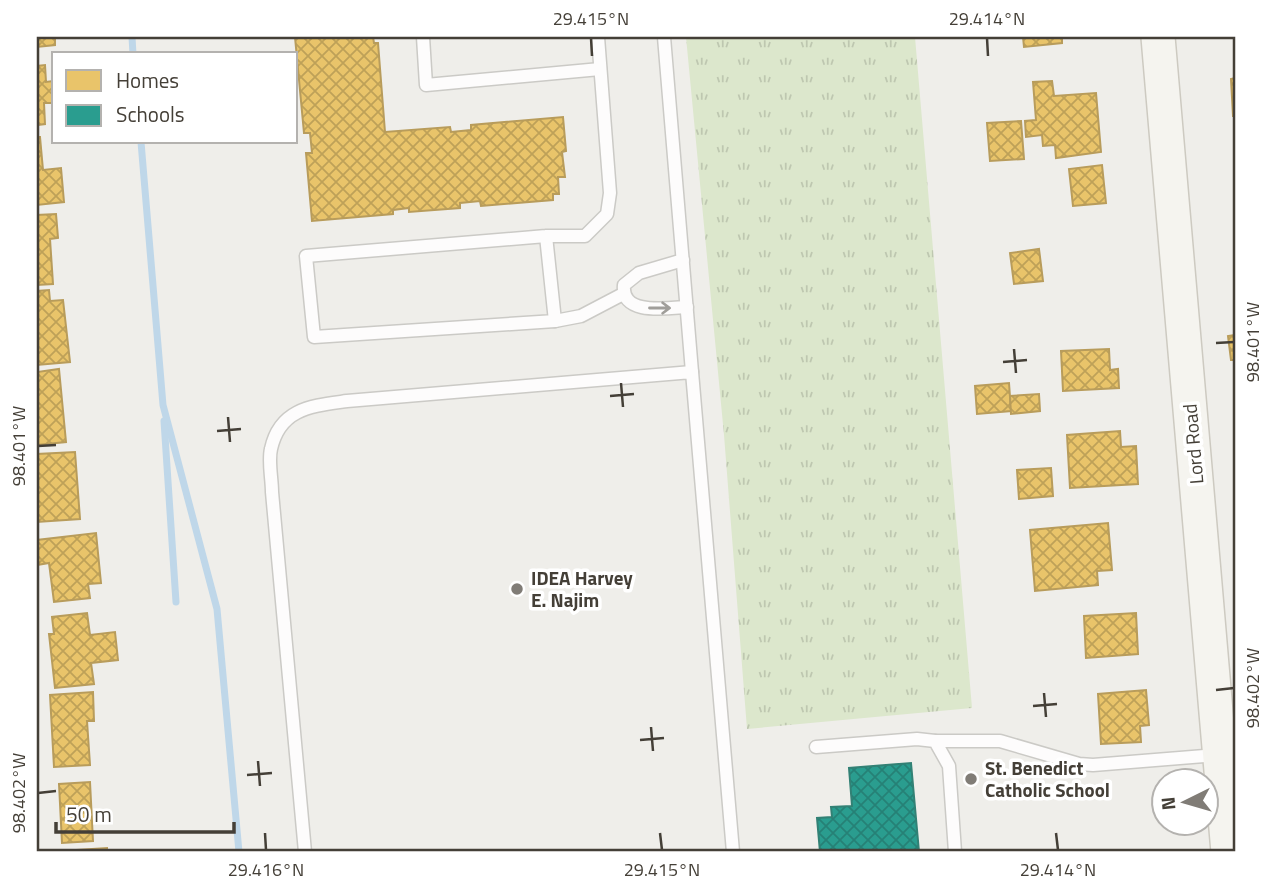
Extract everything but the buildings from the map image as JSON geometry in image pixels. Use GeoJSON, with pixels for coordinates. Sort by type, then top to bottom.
{"type":"FeatureCollection","features":[{"type":"Feature","properties":{"kind":"street","name":"Lord Road"},"geometry":{"type":"LineString","coordinates":[[1158,37],[1228,852]]}},
{"type":"Feature","properties":{"kind":"lane"},"geometry":{"type":"LineString","coordinates":[[423,37],[426,85],[600,69]]}},
{"type":"Feature","properties":{"kind":"lane"},"geometry":{"type":"LineString","coordinates":[[598,37],[610,193],[607,214],[585,236],[546,236],[306,256],[314,337],[555,321],[581,316],[623,294]]}},
{"type":"Feature","properties":{"kind":"lane"},"geometry":{"type":"LineString","coordinates":[[664,37],[733,852]]}},
{"type":"Feature","properties":{"kind":"lane"},"geometry":{"type":"LineString","coordinates":[[546,236],[555,321]]}},
{"type":"Feature","properties":{"kind":"lane"},"geometry":{"type":"LineString","coordinates":[[683,260],[639,273],[624,285],[623,294],[627,301],[640,307],[687,307]]}},
{"type":"Feature","properties":{"kind":"lane"},"geometry":{"type":"LineString","coordinates":[[305,852],[272,492],[270,450],[282,421],[307,407],[347,401],[692,372]]}},
{"type":"Feature","properties":{"kind":"lane"},"geometry":{"type":"LineString","coordinates":[[816,747],[917,739],[1000,741],[1079,764],[1093,765],[1220,755]]}},
{"type":"Feature","properties":{"kind":"lane"},"geometry":{"type":"LineString","coordinates":[[934,741],[949,766],[955,852]]}},
{"type":"Feature","properties":{"kind":"green space"},"geometry":{"type":"Polygon","coordinates":[[[686,37],[915,37],[972,708],[747,729],[724,435],[686,37]]]}},
{"type":"Feature","properties":{"kind":"waterway"},"geometry":{"type":"LineString","coordinates":[[132,37],[133,52]]}},
{"type":"Feature","properties":{"kind":"waterway"},"geometry":{"type":"LineString","coordinates":[[141,144],[163,405],[217,609],[239,852]]}},
{"type":"Feature","properties":{"kind":"waterway"},"geometry":{"type":"LineString","coordinates":[[164,421],[176,602]]}},
{"type":"Feature","properties":{"kind":"place","name":"IDEA Harvey E. Najim"},"geometry":{"type":"Point","coordinates":[517,589]}},
{"type":"Feature","properties":{"kind":"place","name":"St. Benedict Catholic School"},"geometry":{"type":"Point","coordinates":[971,779]}}]}
